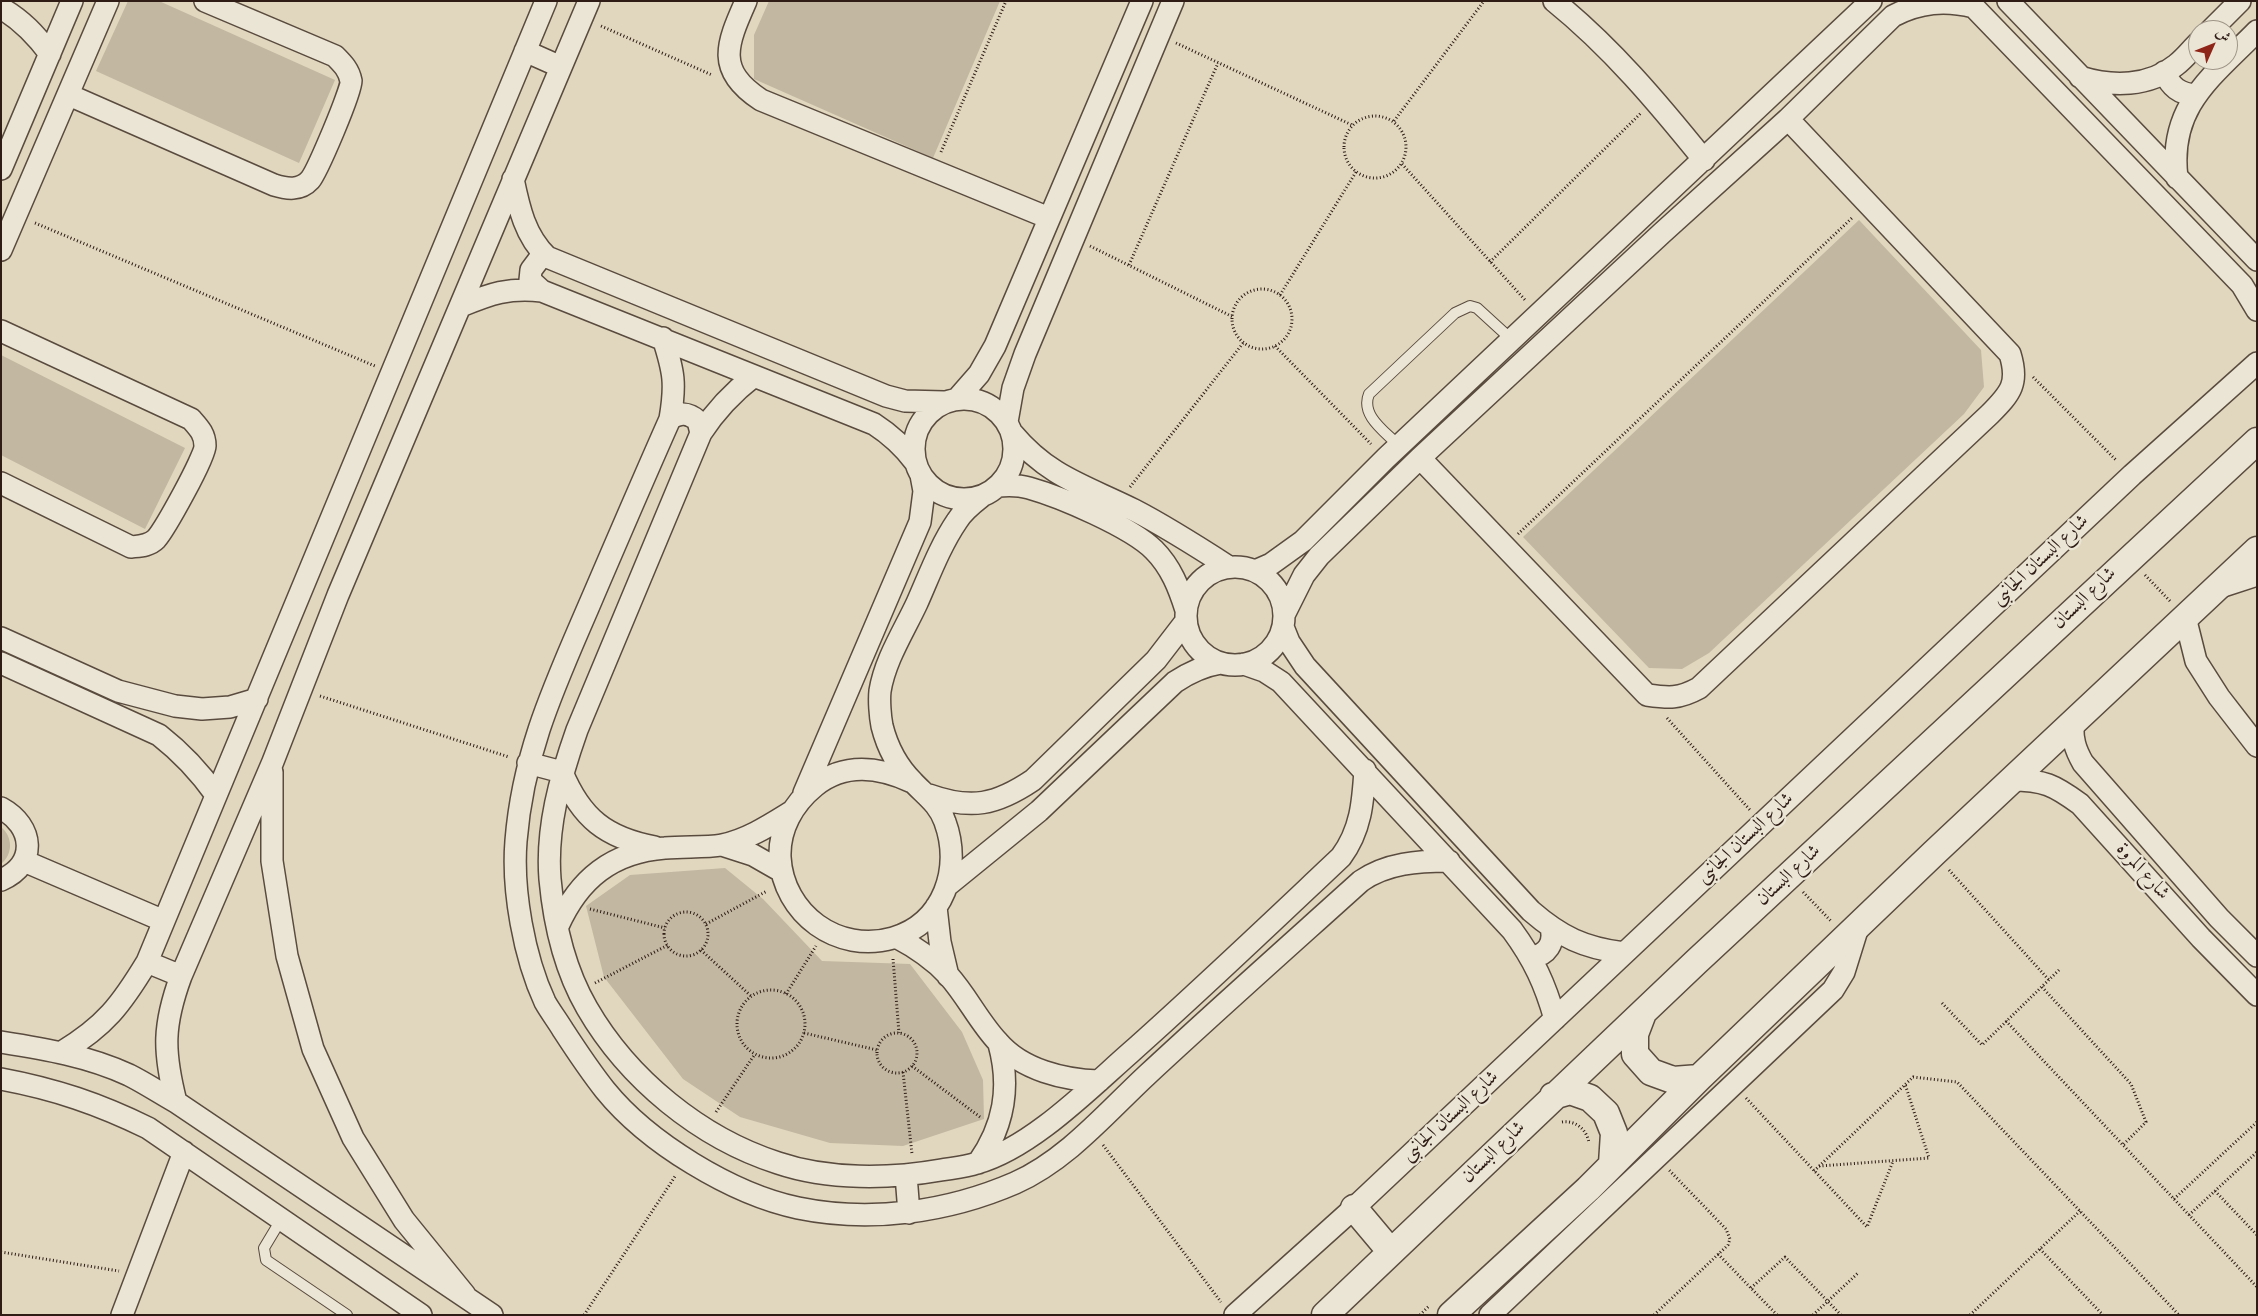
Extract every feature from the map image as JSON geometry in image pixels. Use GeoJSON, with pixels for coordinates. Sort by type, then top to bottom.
{"type":"FeatureCollection","features":[{"type":"Feature","properties":{"kind":"street"},"geometry":{"type":"LineString","coordinates":[[1,169],[72,1]]}},
{"type":"Feature","properties":{"kind":"street"},"geometry":{"type":"LineString","coordinates":[[1,250],[108,1]]}},
{"type":"Feature","properties":{"kind":"street"},"geometry":{"type":"LineString","coordinates":[[69,95],[274,185],[287,189],[299,187],[310,180],[347,99],[352,83],[347,68],[335,56],[205,1]]}},
{"type":"Feature","properties":{"kind":"street"},"geometry":{"type":"LineString","coordinates":[[62,1052],[89,1036],[112,1014],[131,989],[147,962],[546,1]]}},
{"type":"Feature","properties":{"kind":"street"},"geometry":{"type":"LineString","coordinates":[[746,1],[734,29],[729,48],[729,64],[735,79],[746,91],[761,100],[1049,218]]}},
{"type":"Feature","properties":{"kind":"street"},"geometry":{"type":"LineString","coordinates":[[803,795],[822,780],[844,771],[867,769],[891,772],[912,782],[929,795],[943,815],[951,838],[953,862],[948,885],[936,907],[918,925],[894,938],[869,942],[846,940],[825,931],[807,918],[798,907],[782,876],[780,851],[783,831],[791,812],[803,795],[920,522],[923,507],[914,448],[916,433],[922,420],[932,410],[951,400],[979,374],[988,360],[1142,1]]}},
{"type":"Feature","properties":{"kind":"street"},"geometry":{"type":"LineString","coordinates":[[912,782],[893,756],[882,725],[880,692],[889,662],[950,532],[968,507],[1008,475],[1013,462],[1015,448],[1010,428],[1013,388],[1024,354],[1173,1]]}},
{"type":"Feature","properties":{"kind":"street"},"geometry":{"type":"LineString","coordinates":[[1554,1],[1610,52],[1655,100],[1704,160]]}},
{"type":"Feature","properties":{"kind":"street"},"geometry":{"type":"LineString","coordinates":[[1255,571],[1271,564],[1297,546],[1392,452],[1647,214],[1870,1]]}},
{"type":"Feature","properties":{"kind":"street"},"geometry":{"type":"LineString","coordinates":[[1878,1],[1893,16]]}},
{"type":"Feature","properties":{"kind":"street"},"geometry":{"type":"LineString","coordinates":[[2008,1],[2252,255],[2227,270]]}},
{"type":"Feature","properties":{"kind":"street"},"geometry":{"type":"LineString","coordinates":[[2221,20],[2240,1]]}},
{"type":"Feature","properties":{"kind":"street"},"geometry":{"type":"LineString","coordinates":[[1244,664],[1255,661],[1269,651],[1279,638],[1294,592],[1312,563],[1420,458],[1662,233],[1788,119],[1893,16],[1905,10],[1929,3],[1971,4],[2242,285],[2257,310]]}},
{"type":"Feature","properties":{"kind":"street"},"geometry":{"type":"LineString","coordinates":[[1,8],[34,33],[50,54]]}},
{"type":"Feature","properties":{"kind":"street"},"geometry":{"type":"LineString","coordinates":[[176,1102],[168,1071],[166,1039],[170,1007],[181,976],[272,764],[338,594],[586,9]]}},
{"type":"Feature","properties":{"kind":"street"},"geometry":{"type":"LineString","coordinates":[[2008,42],[2028,22]]}},
{"type":"Feature","properties":{"kind":"street"},"geometry":{"type":"LineString","coordinates":[[2177,178],[2176,145],[2179,128],[2196,95],[2257,31]]}},
{"type":"Feature","properties":{"kind":"street"},"geometry":{"type":"LineString","coordinates":[[525,51],[561,67]]}},
{"type":"Feature","properties":{"kind":"street"},"geometry":{"type":"LineString","coordinates":[[2080,77],[2095,82],[2124,84],[2140,82],[2176,65],[2188,53]]}},
{"type":"Feature","properties":{"kind":"street"},"geometry":{"type":"LineString","coordinates":[[2164,72],[2173,87],[2180,92],[2196,95]]}},
{"type":"Feature","properties":{"kind":"street"},"geometry":{"type":"LineString","coordinates":[[1420,458],[1647,695],[1665,698],[1684,696],[1699,688],[2004,400],[2012,388],[2015,371],[2010,354],[1788,119]]}},
{"type":"Feature","properties":{"kind":"street"},"geometry":{"type":"LineString","coordinates":[[513,179],[526,226],[536,246],[547,257],[886,396],[915,402],[972,399],[986,403],[998,411],[1010,428],[1047,467],[1074,483],[1118,502],[1167,528],[1229,567]]}},
{"type":"Feature","properties":{"kind":"street"},"geometry":{"type":"LineString","coordinates":[[1647,214],[1662,233]]}},
{"type":"Feature","properties":{"kind":"street"},"geometry":{"type":"LineString","coordinates":[[542,291],[530,280],[531,270],[540,258],[547,257]]}},
{"type":"Feature","properties":{"kind":"street"},"geometry":{"type":"LineString","coordinates":[[460,306],[501,291],[521,289],[542,291],[874,424],[890,434],[904,447],[931,486],[943,494],[956,498],[1009,485],[1029,488],[1092,513],[1137,536],[1154,550],[1168,568],[1179,588],[1189,633],[1201,652],[1221,663]]}},
{"type":"Feature","properties":{"kind":"street"},"geometry":{"type":"LineString","coordinates":[[1,331],[192,420],[202,432],[205,448],[200,463],[162,529],[155,540],[144,546],[131,547],[1,483]]}},
{"type":"Feature","properties":{"kind":"street"},"geometry":{"type":"LineString","coordinates":[[663,338],[672,364],[675,392],[670,419],[544,710],[520,795],[516,848],[518,900],[528,952],[545,1002],[606,1092],[648,1132],[686,1160],[745,1190],[797,1207],[853,1215],[909,1213],[965,1202],[1018,1182],[1042,1167],[1090,1129],[1177,1047],[1361,881],[1375,871],[1393,866],[1430,861],[1449,861]]}},
{"type":"Feature","properties":{"kind":"street","name":"شارع البستان الجانبى"},"geometry":{"type":"LineString","coordinates":[[1230,1311],[1354,1208],[2132,475],[2257,363]]}},
{"type":"Feature","properties":{"kind":"street"},"geometry":{"type":"LineString","coordinates":[[754,376],[727,398],[715,411],[701,433],[577,730],[562,772],[551,830],[550,878],[558,926],[570,970],[587,1007],[614,1048],[661,1096],[705,1129],[737,1146],[779,1164],[846,1177],[910,1175],[978,1163],[1008,1150],[1044,1127],[1099,1081],[1222,971],[1341,857],[1358,827],[1362,809],[1365,770]]}},
{"type":"Feature","properties":{"kind":"street"},"geometry":{"type":"LineString","coordinates":[[670,419],[675,415],[687,414],[698,421],[701,433]]}},
{"type":"Feature","properties":{"kind":"street","name":"شارع البستان"},"geometry":{"type":"LineString","coordinates":[[1325,1315],[1553,1096],[1598,1057],[2129,558],[2257,441]]}},
{"type":"Feature","properties":{"kind":"street"},"geometry":{"type":"LineString","coordinates":[[1297,546],[1312,563]]}},
{"type":"Feature","properties":{"kind":"street"},"geometry":{"type":"LineString","coordinates":[[1443,1308],[1612,1164],[1934,853],[2257,550]]}},
{"type":"Feature","properties":{"kind":"street"},"geometry":{"type":"LineString","coordinates":[[929,795],[950,802],[972,804],[994,801],[1016,791],[1032,780],[1149,666],[1186,616],[1191,594],[1200,581],[1213,572],[1229,567],[1242,568],[1255,571],[1270,582],[1280,597],[1283,621],[1289,642],[1305,666],[1531,911],[1550,928],[1573,941],[1598,950],[1624,953]]}},
{"type":"Feature","properties":{"kind":"street"},"geometry":{"type":"LineString","coordinates":[[2217,588],[2257,575]]}},
{"type":"Feature","properties":{"kind":"street"},"geometry":{"type":"LineString","coordinates":[[306,581],[338,594]]}},
{"type":"Feature","properties":{"kind":"street"},"geometry":{"type":"LineString","coordinates":[[2185,617],[2196,661],[2219,697],[2257,746]]}},
{"type":"Feature","properties":{"kind":"street"},"geometry":{"type":"LineString","coordinates":[[1,638],[118,691],[174,706],[202,709],[230,707],[257,699]]}},
{"type":"Feature","properties":{"kind":"street"},"geometry":{"type":"LineString","coordinates":[[1,662],[159,735],[181,752],[200,772],[216,795]]}},
{"type":"Feature","properties":{"kind":"street"},"geometry":{"type":"LineString","coordinates":[[948,885],[1039,810],[1175,682],[1204,666],[1221,663],[1244,664],[1264,671],[1284,686],[1365,770],[1512,930],[1532,957],[1546,987],[1556,1019]]}},
{"type":"Feature","properties":{"kind":"street"},"geometry":{"type":"LineString","coordinates":[[1284,686],[1305,666]]}},
{"type":"Feature","properties":{"kind":"street"},"geometry":{"type":"LineString","coordinates":[[133,723],[145,698]]}},
{"type":"Feature","properties":{"kind":"street","name":"شارع المروة"},"geometry":{"type":"LineString","coordinates":[[2073,722],[2072,737],[2076,751],[2083,763],[2219,918],[2257,956]]}},
{"type":"Feature","properties":{"kind":"street"},"geometry":{"type":"LineString","coordinates":[[528,763],[562,772]]}},
{"type":"Feature","properties":{"kind":"street"},"geometry":{"type":"LineString","coordinates":[[272,764],[272,861],[286,956],[313,1049],[358,1146],[404,1220],[464,1295]]}},
{"type":"Feature","properties":{"kind":"street"},"geometry":{"type":"LineString","coordinates":[[562,772],[571,793],[584,811],[600,827],[620,838],[663,848]]}},
{"type":"Feature","properties":{"kind":"street","name":"شارع المروة"},"geometry":{"type":"LineString","coordinates":[[2011,780],[2035,780],[2060,788],[2080,804],[2201,938],[2257,995]]}},
{"type":"Feature","properties":{"kind":"street"},"geometry":{"type":"LineString","coordinates":[[1,808],[15,817],[25,830],[28,840],[24,861],[15,873],[1,880]]}},
{"type":"Feature","properties":{"kind":"street"},"geometry":{"type":"LineString","coordinates":[[558,926],[568,904],[582,885],[599,870],[619,858],[641,851],[663,848],[722,845],[758,832],[791,812]]}},
{"type":"Feature","properties":{"kind":"street"},"geometry":{"type":"LineString","coordinates":[[722,845],[753,855],[782,876]]}},
{"type":"Feature","properties":{"kind":"street"},"geometry":{"type":"LineString","coordinates":[[1341,857],[1352,857],[1361,864],[1363,876],[1361,881]]}},
{"type":"Feature","properties":{"kind":"street"},"geometry":{"type":"LineString","coordinates":[[24,861],[164,921]]}},
{"type":"Feature","properties":{"kind":"street"},"geometry":{"type":"LineString","coordinates":[[936,907],[940,942],[948,976]]}},
{"type":"Feature","properties":{"kind":"street"},"geometry":{"type":"LineString","coordinates":[[1532,957],[1538,956],[1549,948],[1552,935],[1550,928]]}},
{"type":"Feature","properties":{"kind":"street"},"geometry":{"type":"LineString","coordinates":[[1490,1315],[1833,990],[1844,972],[1852,932]]}},
{"type":"Feature","properties":{"kind":"street"},"geometry":{"type":"LineString","coordinates":[[894,938],[924,954],[948,976],[999,1044],[1029,1064],[1046,1072],[1081,1080],[1099,1081]]}},
{"type":"Feature","properties":{"kind":"street"},"geometry":{"type":"LineString","coordinates":[[147,962],[181,976]]}},
{"type":"Feature","properties":{"kind":"street"},"geometry":{"type":"LineString","coordinates":[[1644,1012],[1634,1034],[1635,1054],[1651,1072],[1673,1080],[1699,1078]]}},
{"type":"Feature","properties":{"kind":"street"},"geometry":{"type":"LineString","coordinates":[[1159,1027],[1177,1047]]}},
{"type":"Feature","properties":{"kind":"street"},"geometry":{"type":"LineString","coordinates":[[1,1042],[62,1052],[128,1075],[176,1102],[492,1315]]}},
{"type":"Feature","properties":{"kind":"street"},"geometry":{"type":"LineString","coordinates":[[978,1163],[997,1130],[1005,1096],[1004,1061],[999,1044]]}},
{"type":"Feature","properties":{"kind":"street"},"geometry":{"type":"LineString","coordinates":[[1,1079],[57,1091],[112,1111],[148,1128],[421,1315]]}},
{"type":"Feature","properties":{"kind":"street"},"geometry":{"type":"LineString","coordinates":[[1553,1096],[1570,1090],[1590,1098],[1606,1113],[1614,1133],[1612,1164]]}},
{"type":"Feature","properties":{"kind":"street"},"geometry":{"type":"LineString","coordinates":[[122,1315],[184,1152]]}},
{"type":"Feature","properties":{"kind":"street"},"geometry":{"type":"LineString","coordinates":[[909,1213],[910,1175]]}},
{"type":"Feature","properties":{"kind":"street"},"geometry":{"type":"LineString","coordinates":[[1354,1208],[1391,1252]]}},
{"type":"Feature","properties":{"kind":"lane"},"geometry":{"type":"LineString","coordinates":[[1392,452],[1367,409],[1366,402],[1369,394],[1455,313],[1470,306],[1477,308],[1512,340]]}},
{"type":"Feature","properties":{"kind":"lane"},"geometry":{"type":"LineString","coordinates":[[282,1218],[264,1248],[266,1260],[347,1315]]}},
{"type":"Feature","properties":{"kind":"path"},"geometry":{"type":"LineString","coordinates":[[933,171],[1006,1]]}},
{"type":"Feature","properties":{"kind":"path"},"geometry":{"type":"LineString","coordinates":[[1394,121],[1484,1]]}},
{"type":"Feature","properties":{"kind":"path"},"geometry":{"type":"LineString","coordinates":[[586,9],[746,91]]}},
{"type":"Feature","properties":{"kind":"path"},"geometry":{"type":"LineString","coordinates":[[1159,36],[1352,125]]}},
{"type":"Feature","properties":{"kind":"path"},"geometry":{"type":"LineString","coordinates":[[1129,265],[1218,63]]}},
{"type":"Feature","properties":{"kind":"path"},"geometry":{"type":"LineString","coordinates":[[1490,262],[1655,100]]}},
{"type":"Feature","properties":{"kind":"path"},"geometry":{"type":"LineString","coordinates":[[1367,116],[1386,117],[1394,121],[1401,128],[1407,146],[1402,164],[1395,172],[1386,177],[1366,177],[1356,172],[1346,158],[1344,150],[1344,141],[1352,125],[1367,116]]}},
{"type":"Feature","properties":{"kind":"path"},"geometry":{"type":"LineString","coordinates":[[1402,164],[1539,315]]}},
{"type":"Feature","properties":{"kind":"path"},"geometry":{"type":"LineString","coordinates":[[1280,296],[1356,172]]}},
{"type":"Feature","properties":{"kind":"path"},"geometry":{"type":"LineString","coordinates":[[1505,546],[1867,204]]}},
{"type":"Feature","properties":{"kind":"path"},"geometry":{"type":"LineString","coordinates":[[16,215],[392,372]]}},
{"type":"Feature","properties":{"kind":"path"},"geometry":{"type":"LineString","coordinates":[[1073,237],[1233,317]]}},
{"type":"Feature","properties":{"kind":"path"},"geometry":{"type":"LineString","coordinates":[[1266,290],[1280,296],[1291,310],[1292,327],[1283,341],[1275,346],[1259,349],[1244,342],[1235,331],[1233,317],[1238,302],[1250,292],[1266,290]]}},
{"type":"Feature","properties":{"kind":"path"},"geometry":{"type":"LineString","coordinates":[[1118,502],[1244,342]]}},
{"type":"Feature","properties":{"kind":"path"},"geometry":{"type":"LineString","coordinates":[[1275,346],[1392,452]]}},
{"type":"Feature","properties":{"kind":"path"},"geometry":{"type":"LineString","coordinates":[[2010,354],[2132,475]]}},
{"type":"Feature","properties":{"kind":"path"},"geometry":{"type":"LineString","coordinates":[[2129,558],[2185,617]]}},
{"type":"Feature","properties":{"kind":"path"},"geometry":{"type":"LineString","coordinates":[[300,689],[528,763]]}},
{"type":"Feature","properties":{"kind":"path"},"geometry":{"type":"LineString","coordinates":[[1647,695],[1762,824]]}},
{"type":"Feature","properties":{"kind":"path"},"geometry":{"type":"LineString","coordinates":[[1934,853],[2049,980]]}},
{"type":"Feature","properties":{"kind":"path"},"geometry":{"type":"LineString","coordinates":[[706,924],[782,876]]}},
{"type":"Feature","properties":{"kind":"path"},"geometry":{"type":"LineString","coordinates":[[1789,876],[1852,932]]}},
{"type":"Feature","properties":{"kind":"path"},"geometry":{"type":"LineString","coordinates":[[568,904],[665,928]]}},
{"type":"Feature","properties":{"kind":"path"},"geometry":{"type":"LineString","coordinates":[[690,912],[699,916],[706,924],[708,938],[701,950],[693,954],[683,955],[674,952],[668,945],[664,936],[665,928],[670,918],[679,913],[690,912]]}},
{"type":"Feature","properties":{"kind":"path"},"geometry":{"type":"LineString","coordinates":[[786,994],[825,931]]}},
{"type":"Feature","properties":{"kind":"path"},"geometry":{"type":"LineString","coordinates":[[894,938],[898,1033]]}},
{"type":"Feature","properties":{"kind":"path"},"geometry":{"type":"LineString","coordinates":[[580,992],[668,945]]}},
{"type":"Feature","properties":{"kind":"path"},"geometry":{"type":"LineString","coordinates":[[701,950],[752,997]]}},
{"type":"Feature","properties":{"kind":"path"},"geometry":{"type":"LineString","coordinates":[[1942,1003],[1982,1045],[2060,970]]}},
{"type":"Feature","properties":{"kind":"path"},"geometry":{"type":"LineString","coordinates":[[2042,987],[2132,1084],[2146,1122],[2123,1144]]}},
{"type":"Feature","properties":{"kind":"path"},"geometry":{"type":"LineString","coordinates":[[769,991],[786,994],[800,1006],[804,1015],[804,1033],[796,1048],[781,1057],[763,1057],[755,1054],[743,1042],[738,1026],[741,1010],[752,997],[769,991]]}},
{"type":"Feature","properties":{"kind":"path"},"geometry":{"type":"LineString","coordinates":[[2006,1021],[2257,1287]]}},
{"type":"Feature","properties":{"kind":"path"},"geometry":{"type":"LineString","coordinates":[[804,1033],[877,1050]]}},
{"type":"Feature","properties":{"kind":"path"},"geometry":{"type":"LineString","coordinates":[[898,1033],[912,1039],[917,1053],[912,1066],[903,1072],[895,1074],[880,1066],[877,1050],[884,1037],[898,1033]]}},
{"type":"Feature","properties":{"kind":"path"},"geometry":{"type":"LineString","coordinates":[[705,1129],[755,1054]]}},
{"type":"Feature","properties":{"kind":"path"},"geometry":{"type":"LineString","coordinates":[[912,1066],[997,1130]]}},
{"type":"Feature","properties":{"kind":"path"},"geometry":{"type":"LineString","coordinates":[[903,1072],[910,1175]]}},
{"type":"Feature","properties":{"kind":"path"},"geometry":{"type":"LineString","coordinates":[[1814,1171],[1913,1077],[1957,1082],[2180,1315]]}},
{"type":"Feature","properties":{"kind":"path"},"geometry":{"type":"LineString","coordinates":[[1818,1166],[1930,1158],[1905,1084]]}},
{"type":"Feature","properties":{"kind":"path"},"geometry":{"type":"LineString","coordinates":[[1733,1085],[1867,1227],[1894,1161]]}},
{"type":"Feature","properties":{"kind":"path"},"geometry":{"type":"LineString","coordinates":[[1556,1122],[1569,1121],[1580,1126],[1588,1136],[1589,1149]]}},
{"type":"Feature","properties":{"kind":"path"},"geometry":{"type":"LineString","coordinates":[[2174,1199],[2257,1122]]}},
{"type":"Feature","properties":{"kind":"path"},"geometry":{"type":"LineString","coordinates":[[1090,1129],[1230,1311]]}},
{"type":"Feature","properties":{"kind":"path"},"geometry":{"type":"LineString","coordinates":[[2189,1215],[2257,1152]]}},
{"type":"Feature","properties":{"kind":"path"},"geometry":{"type":"LineString","coordinates":[[1654,1315],[1728,1245],[1729,1234],[1657,1157]]}},
{"type":"Feature","properties":{"kind":"path"},"geometry":{"type":"LineString","coordinates":[[584,1315],[686,1160]]}},
{"type":"Feature","properties":{"kind":"path"},"geometry":{"type":"LineString","coordinates":[[2215,1191],[2257,1235]]}},
{"type":"Feature","properties":{"kind":"path"},"geometry":{"type":"LineString","coordinates":[[1970,1315],[2080,1211]]}},
{"type":"Feature","properties":{"kind":"path"},"geometry":{"type":"LineString","coordinates":[[2040,1249],[2103,1315]]}},
{"type":"Feature","properties":{"kind":"path"},"geometry":{"type":"LineString","coordinates":[[1,1252],[138,1274]]}},
{"type":"Feature","properties":{"kind":"path"},"geometry":{"type":"LineString","coordinates":[[1718,1254],[1777,1315]]}},
{"type":"Feature","properties":{"kind":"path"},"geometry":{"type":"LineString","coordinates":[[1751,1288],[1785,1257],[1841,1315]]}},
{"type":"Feature","properties":{"kind":"path"},"geometry":{"type":"LineString","coordinates":[[1813,1315],[1858,1273]]}},
{"type":"Feature","properties":{"kind":"path"},"geometry":{"type":"LineString","coordinates":[[1420,1315],[1443,1308]]}},
{"type":"Feature","properties":{"kind":"shaded area"},"geometry":{"type":"Polygon","coordinates":[[[128,1],[159,1],[335,80],[299,163],[96,71],[128,1]]]}},
{"type":"Feature","properties":{"kind":"shaded area"},"geometry":{"type":"Polygon","coordinates":[[[769,1],[1000,1],[933,158],[754,79],[754,35],[769,1]]]}},
{"type":"Feature","properties":{"kind":"shaded area"},"geometry":{"type":"Polygon","coordinates":[[[1859,220],[1981,350],[1984,387],[1964,414],[1709,653],[1682,669],[1649,668],[1523,537],[1859,220]]]}},
{"type":"Feature","properties":{"kind":"shaded area"},"geometry":{"type":"Polygon","coordinates":[[[1,355],[185,448],[145,529],[1,455],[1,355]]]}},
{"type":"Feature","properties":{"kind":"shaded area"},"geometry":{"type":"Polygon","coordinates":[[[1,827],[8,836],[10,846],[8,855],[1,864],[1,827]]]}},
{"type":"Feature","properties":{"kind":"shaded area"},"geometry":{"type":"Polygon","coordinates":[[[725,868],[763,899],[822,961],[910,964],[962,1032],[983,1080],[984,1119],[903,1146],[830,1143],[740,1117],[683,1079],[604,977],[586,906],[630,875],[725,868]]]}}]}
